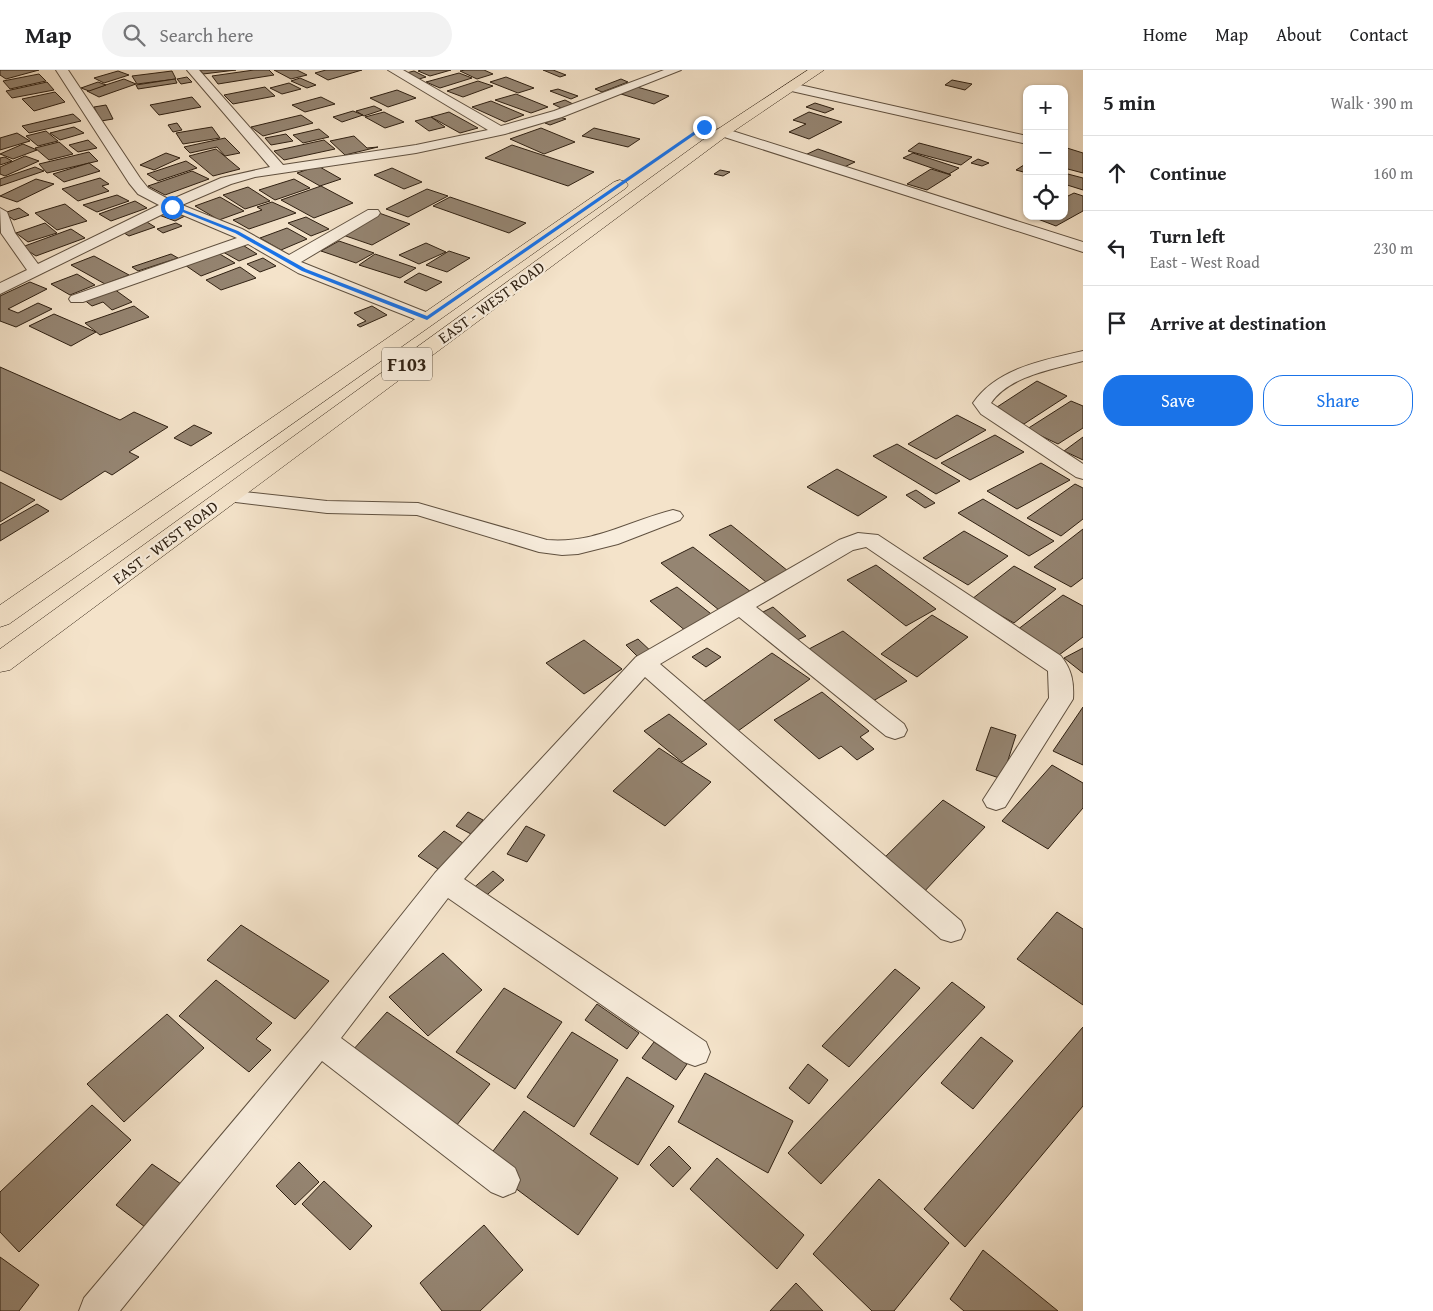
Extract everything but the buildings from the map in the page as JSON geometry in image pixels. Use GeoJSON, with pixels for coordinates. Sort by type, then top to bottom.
{"type":"FeatureCollection","features":[{"type":"Feature","properties":{"kind":"main road","name":"EAST - WEST ROAD"},"geometry":{"type":"LineString","coordinates":[[2,613],[427,319],[787,78],[817,70]]}},
{"type":"Feature","properties":{"kind":"main road","name":"EAST - WEST ROAD"},"geometry":{"type":"LineString","coordinates":[[0,664],[722,132],[787,78]]}},
{"type":"Feature","properties":{"kind":"street"},"geometry":{"type":"LineString","coordinates":[[62,70],[100,124],[134,180],[143,191],[170,205],[248,239],[289,262],[427,319]]}},
{"type":"Feature","properties":{"kind":"street"},"geometry":{"type":"LineString","coordinates":[[193,70],[279,169]]}},
{"type":"Feature","properties":{"kind":"street"},"geometry":{"type":"LineString","coordinates":[[394,70],[500,131]]}},
{"type":"Feature","properties":{"kind":"street"},"geometry":{"type":"LineString","coordinates":[[0,289],[170,205],[226,181],[279,169],[416,149],[500,131],[583,106],[675,70]]}},
{"type":"Feature","properties":{"kind":"street"},"geometry":{"type":"LineString","coordinates":[[636,72],[652,78]]}},
{"type":"Feature","properties":{"kind":"street"},"geometry":{"type":"LineString","coordinates":[[787,78],[1023,139]]}},
{"type":"Feature","properties":{"kind":"street"},"geometry":{"type":"LineString","coordinates":[[722,132],[1083,247]]}},
{"type":"Feature","properties":{"kind":"street"},"geometry":{"type":"LineString","coordinates":[[0,212],[8,233],[36,272]]}},
{"type":"Feature","properties":{"kind":"street"},"geometry":{"type":"LineString","coordinates":[[289,262],[373,213]]}},
{"type":"Feature","properties":{"kind":"street"},"geometry":{"type":"LineString","coordinates":[[77,299],[248,239]]}},
{"type":"Feature","properties":{"kind":"street"},"geometry":{"type":"LineString","coordinates":[[1083,356],[1037,368],[1019,375],[984,397],[982,403],[987,410],[1083,473]]}},
{"type":"Feature","properties":{"kind":"street"},"geometry":{"type":"LineString","coordinates":[[226,496],[327,507],[418,509],[546,547],[563,550],[583,548],[672,516]]}},
{"type":"Feature","properties":{"kind":"street"},"geometry":{"type":"LineString","coordinates":[[97,1311],[320,1041],[445,881],[644,662],[846,545],[865,538],[876,543],[1052,662],[1061,670],[1063,680],[1061,699],[996,800]]}},
{"type":"Feature","properties":{"kind":"street"},"geometry":{"type":"LineString","coordinates":[[741,606],[895,730]]}},
{"type":"Feature","properties":{"kind":"street"},"geometry":{"type":"LineString","coordinates":[[644,662],[951,930]]}},
{"type":"Feature","properties":{"kind":"street"},"geometry":{"type":"LineString","coordinates":[[445,881],[696,1052]]}},
{"type":"Feature","properties":{"kind":"street"},"geometry":{"type":"LineString","coordinates":[[320,1041],[502,1180]]}},
{"type":"Feature","properties":{"kind":"route"},"geometry":{"type":"LineString","coordinates":[[172,207],[236,232],[304,270],[427,319],[704,127]]}}]}
